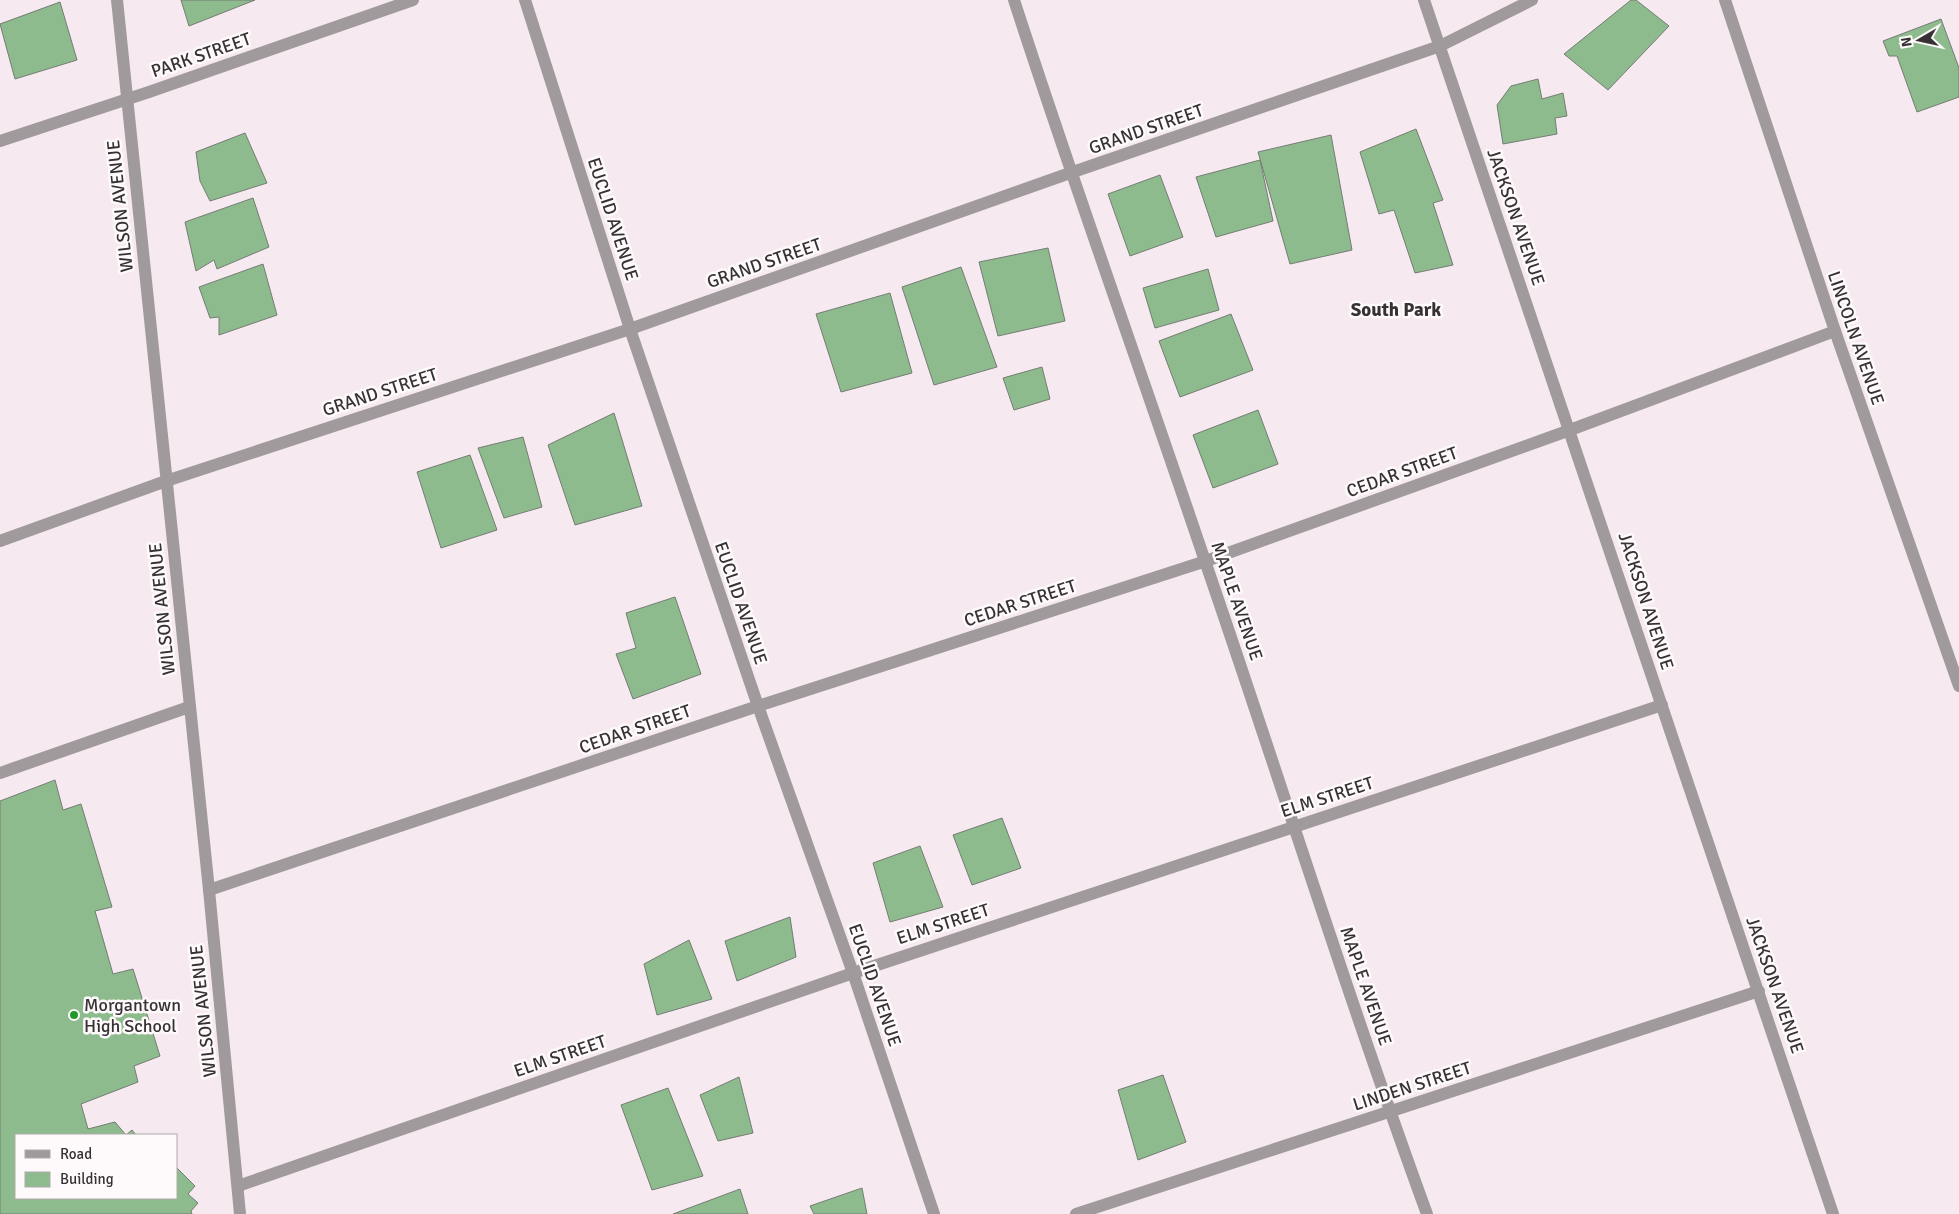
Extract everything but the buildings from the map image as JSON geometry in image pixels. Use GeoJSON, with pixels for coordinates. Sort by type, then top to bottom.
{"type":"FeatureCollection","features":[{"type":"Feature","properties":{"kind":"street","name":"WILSON AVENUE"},"geometry":{"type":"LineString","coordinates":[[117,0],[209,890],[240,1214]]}},
{"type":"Feature","properties":{"kind":"street","name":"PARK STREET"},"geometry":{"type":"LineString","coordinates":[[0,141],[127,100],[413,0]]}},
{"type":"Feature","properties":{"kind":"street","name":"EUCLID AVENUE"},"geometry":{"type":"LineString","coordinates":[[525,0],[630,329],[758,706],[853,973],[934,1214]]}},
{"type":"Feature","properties":{"kind":"street","name":"MAPLE AVENUE"},"geometry":{"type":"LineString","coordinates":[[1014,0],[1070,173],[1206,561],[1390,1112],[1427,1214]]}},
{"type":"Feature","properties":{"kind":"street","name":"JACKSON AVENUE"},"geometry":{"type":"LineString","coordinates":[[1424,0],[1833,1214]]}},
{"type":"Feature","properties":{"kind":"street","name":"GRAND STREET"},"geometry":{"type":"LineString","coordinates":[[0,541],[166,481],[630,329],[1070,173],[1440,46],[1532,0]]}},
{"type":"Feature","properties":{"kind":"street","name":"LINCOLN AVENUE"},"geometry":{"type":"LineString","coordinates":[[1725,0],[1835,331],[1959,686]]}},
{"type":"Feature","properties":{"kind":"street","name":"CEDAR STREET"},"geometry":{"type":"LineString","coordinates":[[209,890],[758,706],[1206,561],[1570,430],[1835,331]]}},
{"type":"Feature","properties":{"kind":"street","name":"ELM STREET"},"geometry":{"type":"LineString","coordinates":[[238,1186],[853,973],[1662,705]]}},
{"type":"Feature","properties":{"kind":"street"},"geometry":{"type":"LineString","coordinates":[[0,773],[190,707]]}},
{"type":"Feature","properties":{"kind":"street","name":"LINDEN STREET"},"geometry":{"type":"LineString","coordinates":[[1076,1214],[1759,991]]}},
{"type":"Feature","properties":{"kind":"place","name":"Morgantown High School"},"geometry":{"type":"Point","coordinates":[74,1015]}},
{"type":"Feature","properties":{"kind":"district","name":"South Park"},"geometry":{"type":"Point","coordinates":[1396,310]}}]}
